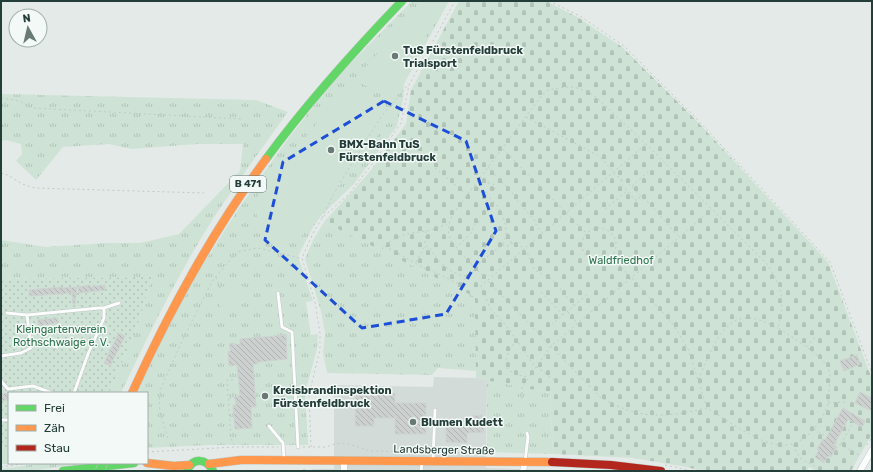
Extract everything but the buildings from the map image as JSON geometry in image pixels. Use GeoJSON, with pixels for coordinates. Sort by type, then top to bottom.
{"type":"FeatureCollection","features":[{"type":"Feature","properties":{"kind":"main road","name":"B 471"},"geometry":{"type":"LineString","coordinates":[[132,392],[172,310],[204,252],[244,189],[325,84],[373,30],[402,1]]}},
{"type":"Feature","properties":{"kind":"main road","name":"Landsberger Straße"},"geometry":{"type":"LineString","coordinates":[[148,463],[178,468],[188,468],[197,460],[201,460],[211,468],[241,460],[284,460],[344,461],[422,466],[433,457],[524,467],[597,464],[661,471]]}},
{"type":"Feature","properties":{"kind":"main road"},"geometry":{"type":"LineString","coordinates":[[217,471],[226,463]]}},
{"type":"Feature","properties":{"kind":"main road"},"geometry":{"type":"LineString","coordinates":[[63,471],[125,464]]}},
{"type":"Feature","properties":{"kind":"street"},"geometry":{"type":"LineString","coordinates":[[860,471],[868,461],[872,450]]}},
{"type":"Feature","properties":{"kind":"street"},"geometry":{"type":"LineString","coordinates":[[344,461],[344,471]]}},
{"type":"Feature","properties":{"kind":"lane"},"geometry":{"type":"LineString","coordinates":[[278,293],[279,312],[282,327],[292,332],[298,448]]}},
{"type":"Feature","properties":{"kind":"lane"},"geometry":{"type":"LineString","coordinates":[[7,313],[27,315],[104,308],[119,303]]}},
{"type":"Feature","properties":{"kind":"lane"},"geometry":{"type":"LineString","coordinates":[[74,392],[88,354],[104,318],[104,308]]}},
{"type":"Feature","properties":{"kind":"lane"},"geometry":{"type":"LineString","coordinates":[[1,356],[21,353],[31,348],[27,315]]}},
{"type":"Feature","properties":{"kind":"lane"},"geometry":{"type":"LineString","coordinates":[[30,340],[57,347]]}},
{"type":"Feature","properties":{"kind":"lane"},"geometry":{"type":"LineString","coordinates":[[1,381],[8,389],[33,386],[49,392]]}},
{"type":"Feature","properties":{"kind":"lane"},"geometry":{"type":"LineString","coordinates":[[433,457],[435,410]]}},
{"type":"Feature","properties":{"kind":"lane"},"geometry":{"type":"LineString","coordinates":[[269,426],[281,439],[284,448],[284,460]]}},
{"type":"Feature","properties":{"kind":"lane"},"geometry":{"type":"LineString","coordinates":[[524,467],[528,437],[527,433]]}},
{"type":"Feature","properties":{"kind":"path"},"geometry":{"type":"LineString","coordinates":[[455,1],[408,85],[381,117],[341,181],[313,233],[302,258],[315,302],[320,333],[320,350],[309,394],[311,447],[326,447],[346,443],[372,451],[433,457],[495,454]]}},
{"type":"Feature","properties":{"kind":"path"},"geometry":{"type":"LineString","coordinates":[[549,1],[580,16],[624,46],[695,117],[830,262],[872,373]]}},
{"type":"Feature","properties":{"kind":"path"},"geometry":{"type":"LineString","coordinates":[[322,218],[348,195],[401,123],[408,85]]}},
{"type":"Feature","properties":{"kind":"path"},"geometry":{"type":"LineString","coordinates":[[707,408],[673,415],[642,414],[627,411],[615,406],[600,396],[474,268],[456,249],[451,241],[448,224],[453,214],[542,95],[548,90],[556,87],[574,87],[586,91],[596,97],[754,250],[768,265],[782,293],[782,307],[778,328]]}},
{"type":"Feature","properties":{"kind":"path"},"geometry":{"type":"LineString","coordinates":[[1,98],[20,101],[33,108],[242,119]]}},
{"type":"Feature","properties":{"kind":"path"},"geometry":{"type":"LineString","coordinates":[[526,117],[599,156],[621,180],[621,184],[635,200],[638,200],[640,196]]}},
{"type":"Feature","properties":{"kind":"path"},"geometry":{"type":"LineString","coordinates":[[558,383],[537,367],[525,354],[509,329],[490,308],[481,289],[482,284],[646,144]]}},
{"type":"Feature","properties":{"kind":"path"},"geometry":{"type":"LineString","coordinates":[[502,148],[567,212],[586,233]]}},
{"type":"Feature","properties":{"kind":"path"},"geometry":{"type":"LineString","coordinates":[[488,167],[516,197],[516,200],[536,222],[536,225],[543,233]]}},
{"type":"Feature","properties":{"kind":"path"},"geometry":{"type":"LineString","coordinates":[[435,168],[467,194]]}},
{"type":"Feature","properties":{"kind":"path"},"geometry":{"type":"LineString","coordinates":[[632,187],[650,170]]}},
{"type":"Feature","properties":{"kind":"path"},"geometry":{"type":"LineString","coordinates":[[1,173],[8,175],[22,184],[35,188],[204,193]]}},
{"type":"Feature","properties":{"kind":"path"},"geometry":{"type":"LineString","coordinates":[[478,180],[493,184],[495,186],[495,189],[484,194]]}},
{"type":"Feature","properties":{"kind":"path"},"geometry":{"type":"LineString","coordinates":[[621,180],[625,180],[640,196],[650,203],[679,237]]}},
{"type":"Feature","properties":{"kind":"path"},"geometry":{"type":"LineString","coordinates":[[385,246],[415,263],[457,283],[462,282],[474,268],[502,245],[506,234],[500,210],[494,202],[474,186]]}},
{"type":"Feature","properties":{"kind":"path"},"geometry":{"type":"LineString","coordinates":[[605,209],[627,191]]}},
{"type":"Feature","properties":{"kind":"path"},"geometry":{"type":"LineString","coordinates":[[522,399],[522,388],[551,346],[711,210]]}},
{"type":"Feature","properties":{"kind":"path"},"geometry":{"type":"LineString","coordinates":[[456,249],[473,231],[473,226],[480,221]]}},
{"type":"Feature","properties":{"kind":"path"},"geometry":{"type":"LineString","coordinates":[[382,249],[399,236],[414,232],[426,231],[448,224]]}},
{"type":"Feature","properties":{"kind":"path"},"geometry":{"type":"LineString","coordinates":[[595,228],[606,230],[610,233],[615,242],[614,252],[611,256],[606,260],[594,261],[585,255],[582,244],[586,233],[595,228]]}},
{"type":"Feature","properties":{"kind":"path"},"geometry":{"type":"LineString","coordinates":[[415,263],[425,245],[426,231]]}},
{"type":"Feature","properties":{"kind":"path"},"geometry":{"type":"LineString","coordinates":[[506,234],[509,234],[511,243]]}},
{"type":"Feature","properties":{"kind":"path"},"geometry":{"type":"LineString","coordinates":[[502,245],[508,246],[511,243],[519,245],[524,249],[528,254],[533,268],[552,280],[574,306]]}},
{"type":"Feature","properties":{"kind":"path"},"geometry":{"type":"LineString","coordinates":[[425,245],[431,248],[441,263],[456,274],[467,276]]}},
{"type":"Feature","properties":{"kind":"path"},"geometry":{"type":"LineString","coordinates":[[168,438],[160,413],[159,401],[161,388],[187,332],[216,277],[237,252],[258,248],[302,258]]}},
{"type":"Feature","properties":{"kind":"path"},"geometry":{"type":"LineString","coordinates":[[611,256],[672,323],[681,337],[689,351],[698,380],[707,408],[761,440],[780,445],[792,444],[805,438],[814,429],[828,403],[830,379],[826,364],[806,347],[778,328],[763,321],[749,318],[743,318],[732,323],[723,331],[716,342],[698,380]]}},
{"type":"Feature","properties":{"kind":"path"},"geometry":{"type":"LineString","coordinates":[[216,277],[220,288]]}},
{"type":"Feature","properties":{"kind":"path"},"geometry":{"type":"LineString","coordinates":[[541,292],[563,315]]}},
{"type":"Feature","properties":{"kind":"path"},"geometry":{"type":"LineString","coordinates":[[552,324],[589,293]]}},
{"type":"Feature","properties":{"kind":"path"},"geometry":{"type":"LineString","coordinates":[[567,311],[578,324]]}},
{"type":"Feature","properties":{"kind":"path"},"geometry":{"type":"LineString","coordinates":[[806,347],[815,338]]}},
{"type":"Feature","properties":{"kind":"path"},"geometry":{"type":"LineString","coordinates":[[516,340],[505,358],[506,366],[514,374],[529,377]]}},
{"type":"Feature","properties":{"kind":"path"},"geometry":{"type":"LineString","coordinates":[[233,380],[227,380],[231,439],[235,447]]}},
{"type":"Feature","properties":{"kind":"path"},"geometry":{"type":"LineString","coordinates":[[228,398],[235,398]]}},
{"type":"Feature","properties":{"kind":"path"},"geometry":{"type":"LineString","coordinates":[[828,403],[846,402]]}},
{"type":"Feature","properties":{"kind":"path"},"geometry":{"type":"LineString","coordinates":[[841,445],[852,426]]}},
{"type":"Feature","properties":{"kind":"path"},"geometry":{"type":"LineString","coordinates":[[814,429],[827,437]]}},
{"type":"Feature","properties":{"kind":"path"},"geometry":{"type":"LineString","coordinates":[[835,442],[868,461]]}},
{"type":"Feature","properties":{"kind":"path"},"geometry":{"type":"LineString","coordinates":[[792,444],[800,458],[823,471]]}},
{"type":"Feature","properties":{"kind":"path"},"geometry":{"type":"LineString","coordinates":[[148,452],[235,447],[284,448]]}},
{"type":"Feature","properties":{"kind":"path"},"geometry":{"type":"LineString","coordinates":[[1,467],[21,464]]}},
{"type":"Feature","properties":{"kind":"highlighted area"},"geometry":{"type":"Polygon","coordinates":[[[384,101],[466,141],[496,231],[446,314],[362,328],[265,240],[283,162],[384,101]]]}},
{"type":"Feature","properties":{"kind":"shaded area"},"geometry":{"type":"Polygon","coordinates":[[[434,377],[476,378],[487,380],[486,468],[589,471],[308,471],[313,469],[334,469],[334,385],[433,387],[434,377]]]}},
{"type":"Feature","properties":{"kind":"green space"},"geometry":{"type":"Polygon","coordinates":[[[412,1],[449,1],[404,84],[403,99],[397,126],[354,184],[321,216],[313,227],[298,256],[313,301],[306,302],[311,335],[318,334],[317,349],[305,393],[308,445],[209,445],[148,448],[148,392],[136,392],[153,356],[193,280],[239,208],[287,140],[338,76],[412,1]]]}},
{"type":"Feature","properties":{"kind":"green space","name":"TuS Fürstenfeldbruck Trialsport"},"geometry":{"type":"Polygon","coordinates":[[[428,1],[445,1],[401,82],[387,97],[355,80],[396,31],[428,1]]]}},
{"type":"Feature","properties":{"kind":"green space","name":"Waldfriedhof"},"geometry":{"type":"Polygon","coordinates":[[[459,1],[546,1],[579,18],[622,47],[694,118],[828,262],[872,379],[872,434],[851,471],[817,471],[809,467],[807,471],[703,471],[634,458],[553,454],[550,393],[476,378],[475,297],[324,222],[367,175],[406,124],[411,90],[459,1]]]}},
{"type":"Feature","properties":{"kind":"green space","name":"BMX-Bahn TuS Fürstenfeldbruck"},"geometry":{"type":"Polygon","coordinates":[[[346,88],[393,115],[301,237],[286,239],[269,234],[258,221],[256,211],[257,197],[346,88]]]}},
{"type":"Feature","properties":{"kind":"green space"},"geometry":{"type":"Polygon","coordinates":[[[1,94],[256,100],[288,112],[231,192],[200,240],[164,304],[121,392],[109,392],[136,330],[152,277],[1,279],[1,240],[46,247],[106,243],[140,243],[179,234],[240,171],[243,144],[198,144],[131,149],[109,144],[63,147],[36,180],[16,161],[22,154],[21,144],[6,140],[1,141],[1,94]]]}},
{"type":"Feature","properties":{"kind":"green space"},"geometry":{"type":"Polygon","coordinates":[[[324,222],[476,297],[476,371],[438,368],[432,375],[327,373],[323,353],[325,333],[321,311],[305,259],[313,240],[324,222]]]}},
{"type":"Feature","properties":{"kind":"green space","name":"Kleingartenverein Rothschwaige e. V."},"geometry":{"type":"Polygon","coordinates":[[[152,277],[136,330],[109,392],[8,392],[8,446],[1,448],[1,279],[152,277]]]}},
{"type":"Feature","properties":{"kind":"green space"},"geometry":{"type":"Polygon","coordinates":[[[236,277],[245,290],[222,308],[212,295],[236,277]]]}},
{"type":"Feature","properties":{"kind":"green space"},"geometry":{"type":"Polygon","coordinates":[[[487,380],[550,393],[553,454],[487,452],[487,380]]]}},
{"type":"Feature","properties":{"kind":"green space"},"geometry":{"type":"Polygon","coordinates":[[[8,446],[8,463],[1,464],[1,448],[8,446]]]}},
{"type":"Feature","properties":{"kind":"green space"},"geometry":{"type":"Polygon","coordinates":[[[36,464],[82,464],[29,471],[1,471],[1,469],[36,464]]]}},
{"type":"Feature","properties":{"kind":"traffic: fast"},"geometry":{"type":"LineString","coordinates":[[266,159],[331,78],[402,1]]}},
{"type":"Feature","properties":{"kind":"traffic: fast"},"geometry":{"type":"LineString","coordinates":[[187,471],[196,461],[207,464],[213,471]]}},
{"type":"Feature","properties":{"kind":"traffic: fast"},"geometry":{"type":"LineString","coordinates":[[100,471],[103,464]]}},
{"type":"Feature","properties":{"kind":"traffic: fast"},"geometry":{"type":"LineString","coordinates":[[63,471],[125,464]]}},
{"type":"Feature","properties":{"kind":"traffic: slow"},"geometry":{"type":"LineString","coordinates":[[132,392],[161,332],[209,244],[227,215],[266,159]]}},
{"type":"Feature","properties":{"kind":"traffic: slow"},"geometry":{"type":"LineString","coordinates":[[209,464],[241,460],[552,462]]}},
{"type":"Feature","properties":{"kind":"traffic: slow"},"geometry":{"type":"LineString","coordinates":[[148,463],[174,466],[189,465]]}},
{"type":"Feature","properties":{"kind":"traffic: jam"},"geometry":{"type":"LineString","coordinates":[[552,462],[611,465],[661,471]]}},
{"type":"Feature","properties":{"kind":"place","name":"TuS Fürstenfeldbruck Trialsport"},"geometry":{"type":"Point","coordinates":[395,56]}},
{"type":"Feature","properties":{"kind":"place","name":"BMX-Bahn TuS Fürstenfeldbruck"},"geometry":{"type":"Point","coordinates":[331,150]}},
{"type":"Feature","properties":{"kind":"place","name":"Kreisbrandinspektion Fürstenfeldbruck"},"geometry":{"type":"Point","coordinates":[265,396]}},
{"type":"Feature","properties":{"kind":"place","name":"Blumen Kudett"},"geometry":{"type":"Point","coordinates":[413,422]}}]}
